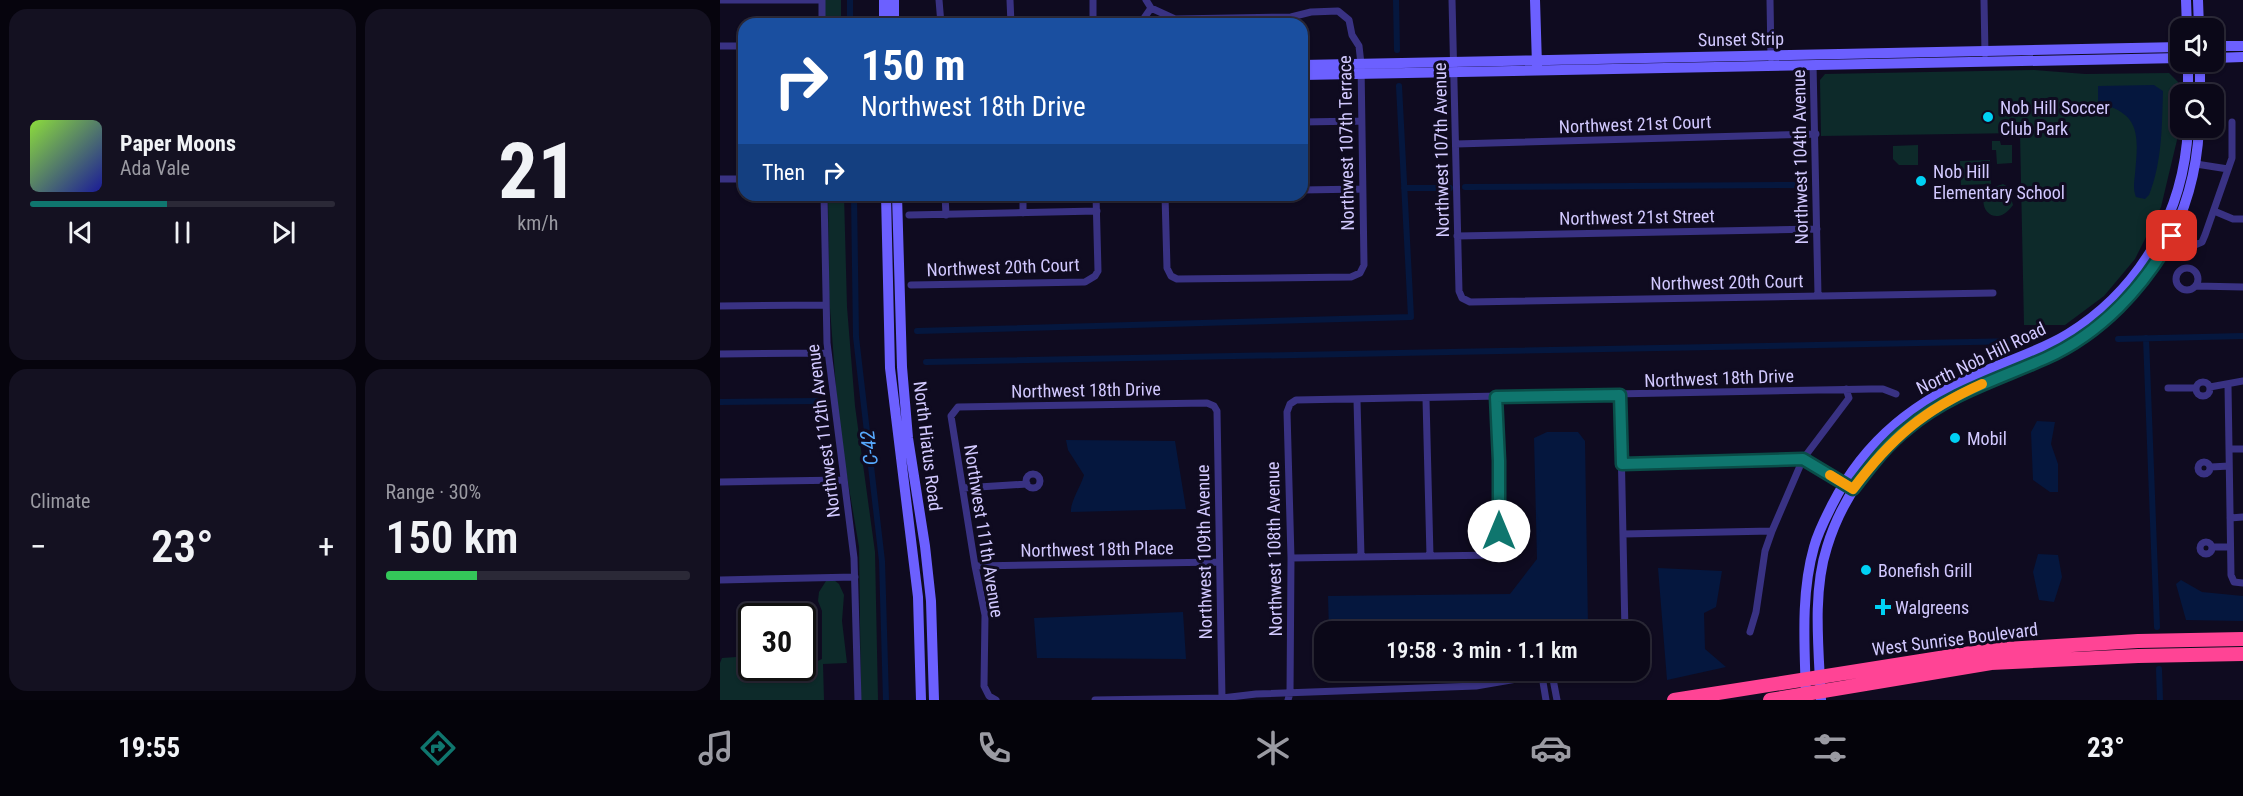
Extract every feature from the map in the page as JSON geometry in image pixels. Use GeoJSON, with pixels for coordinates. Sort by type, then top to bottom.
{"type":"FeatureCollection","features":[{"type":"Feature","properties":{"kind":"highway","name":"West Sunrise Boulevard"},"geometry":{"type":"LineString","coordinates":[[1674,700],[1813,676],[1990,650],[2138,641],[2243,639]]}},
{"type":"Feature","properties":{"kind":"highway","name":"West Sunrise Boulevard"},"geometry":{"type":"LineString","coordinates":[[1770,700],[1821,696],[1991,663],[2243,654]]}},
{"type":"Feature","properties":{"kind":"main road"},"geometry":{"type":"LineString","coordinates":[[884,0],[884,18]]}},
{"type":"Feature","properties":{"kind":"main road"},"geometry":{"type":"LineString","coordinates":[[894,0],[894,18]]}},
{"type":"Feature","properties":{"kind":"main road"},"geometry":{"type":"LineString","coordinates":[[1535,0],[1537,66]]}},
{"type":"Feature","properties":{"kind":"main road"},"geometry":{"type":"LineString","coordinates":[[2186,0],[2187,18]]}},
{"type":"Feature","properties":{"kind":"main road"},"geometry":{"type":"LineString","coordinates":[[2198,0],[2199,18]]}},
{"type":"Feature","properties":{"kind":"main road"},"geometry":{"type":"LineString","coordinates":[[2224,46],[2243,46]]}},
{"type":"Feature","properties":{"kind":"main road","name":"Sunset Strip"},"geometry":{"type":"LineString","coordinates":[[1985,57],[2170,48]]}},
{"type":"Feature","properties":{"kind":"main road","name":"Sunset Strip"},"geometry":{"type":"LineString","coordinates":[[1308,74],[1361,69],[1813,60],[1985,57],[2170,58]]}},
{"type":"Feature","properties":{"kind":"main road"},"geometry":{"type":"LineString","coordinates":[[2224,58],[2243,57]]}},
{"type":"Feature","properties":{"kind":"main road","name":"Sunset Strip"},"geometry":{"type":"LineString","coordinates":[[1308,65],[1361,69]]}},
{"type":"Feature","properties":{"kind":"main road","name":"North Nob Hill Road"},"geometry":{"type":"LineString","coordinates":[[1806,697],[1813,676],[1822,566],[1831,535],[1853,489],[1873,462],[1895,439],[1934,409],[1959,394],[2047,357],[2103,323],[2153,268],[2167,234],[2185,163],[2187,138]]}},
{"type":"Feature","properties":{"kind":"main road","name":"North Nob Hill Road"},"geometry":{"type":"LineString","coordinates":[[1821,696],[1813,676],[1805,608],[1809,565],[1814,544],[1843,484],[1864,454],[1889,429],[1929,398],[1984,371],[2043,347],[2068,334],[2097,314],[2133,278],[2167,234],[2187,203],[2196,164],[2198,138]]}},
{"type":"Feature","properties":{"kind":"main road","name":"North Hiatus Road"},"geometry":{"type":"LineString","coordinates":[[886,201],[890,368],[918,597],[921,700]]}},
{"type":"Feature","properties":{"kind":"main road","name":"North Hiatus Road"},"geometry":{"type":"LineString","coordinates":[[897,201],[902,368],[908,438],[931,601],[934,700]]}},
{"type":"Feature","properties":{"kind":"street"},"geometry":{"type":"LineString","coordinates":[[720,0],[822,0],[822,18]]}},
{"type":"Feature","properties":{"kind":"street"},"geometry":{"type":"LineString","coordinates":[[939,0],[940,18]]}},
{"type":"Feature","properties":{"kind":"street"},"geometry":{"type":"LineString","coordinates":[[1010,0],[1011,18]]}},
{"type":"Feature","properties":{"kind":"street"},"geometry":{"type":"LineString","coordinates":[[1093,0],[1094,18]]}},
{"type":"Feature","properties":{"kind":"street"},"geometry":{"type":"LineString","coordinates":[[1144,18],[1151,8],[1146,0]]}},
{"type":"Feature","properties":{"kind":"street","name":"Northwest 107th Avenue"},"geometry":{"type":"LineString","coordinates":[[1452,0],[1457,236],[1459,291],[1462,298]]}},
{"type":"Feature","properties":{"kind":"street"},"geometry":{"type":"LineString","coordinates":[[1770,0],[1771,61]]}},
{"type":"Feature","properties":{"kind":"street"},"geometry":{"type":"LineString","coordinates":[[1984,0],[1985,57]]}},
{"type":"Feature","properties":{"kind":"street","name":"Northwest 107th Terrace"},"geometry":{"type":"LineString","coordinates":[[1151,8],[1172,18]]}},
{"type":"Feature","properties":{"kind":"street","name":"Northwest 107th Terrace"},"geometry":{"type":"LineString","coordinates":[[1165,201],[1167,268],[1171,276],[1177,279],[1352,277],[1360,273],[1364,265],[1361,69],[1359,45],[1352,35],[1349,20],[1338,11],[1311,12],[1291,17],[1233,18]]}},
{"type":"Feature","properties":{"kind":"street"},"geometry":{"type":"LineString","coordinates":[[720,46],[738,46]]}},
{"type":"Feature","properties":{"kind":"street","name":"Northwest 104th Avenue"},"geometry":{"type":"LineString","coordinates":[[1813,60],[1818,295]]}},
{"type":"Feature","properties":{"kind":"street"},"geometry":{"type":"LineString","coordinates":[[1308,122],[1361,121]]}},
{"type":"Feature","properties":{"kind":"street"},"geometry":{"type":"LineString","coordinates":[[2167,234],[2190,244],[2196,245],[2202,242],[2232,158],[2232,122]]}},
{"type":"Feature","properties":{"kind":"street","name":"Northwest 21st Court"},"geometry":{"type":"LineString","coordinates":[[1456,144],[1816,134]]}},
{"type":"Feature","properties":{"kind":"street"},"geometry":{"type":"LineString","coordinates":[[2196,164],[2228,169]]}},
{"type":"Feature","properties":{"kind":"street"},"geometry":{"type":"LineString","coordinates":[[720,179],[738,179]]}},
{"type":"Feature","properties":{"kind":"street"},"geometry":{"type":"LineString","coordinates":[[1308,190],[1362,189]]}},
{"type":"Feature","properties":{"kind":"street","name":"Northwest 112th Avenue"},"geometry":{"type":"LineString","coordinates":[[824,201],[828,353],[855,577],[858,700]]}},
{"type":"Feature","properties":{"kind":"street"},"geometry":{"type":"LineString","coordinates":[[945,201],[946,215]]}},
{"type":"Feature","properties":{"kind":"street"},"geometry":{"type":"LineString","coordinates":[[1023,201],[1023,213]]}},
{"type":"Feature","properties":{"kind":"street"},"geometry":{"type":"LineString","coordinates":[[909,215],[1097,211],[1096,201]]}},
{"type":"Feature","properties":{"kind":"street","name":"Northwest 20th Court"},"geometry":{"type":"LineString","coordinates":[[911,285],[1085,282],[1095,276],[1098,271],[1097,211]]}},
{"type":"Feature","properties":{"kind":"street"},"geometry":{"type":"LineString","coordinates":[[2214,211],[2233,219],[2243,219]]}},
{"type":"Feature","properties":{"kind":"street","name":"Northwest 21st Street"},"geometry":{"type":"LineString","coordinates":[[1457,236],[1817,228]]}},
{"type":"Feature","properties":{"kind":"street"},"geometry":{"type":"LineString","coordinates":[[2196,286],[2243,287]]}},
{"type":"Feature","properties":{"kind":"street","name":"Northwest 20th Court"},"geometry":{"type":"LineString","coordinates":[[1462,298],[1470,302],[1993,293]]}},
{"type":"Feature","properties":{"kind":"street"},"geometry":{"type":"LineString","coordinates":[[720,306],[825,305]]}},
{"type":"Feature","properties":{"kind":"street"},"geometry":{"type":"LineString","coordinates":[[720,354],[828,353]]}},
{"type":"Feature","properties":{"kind":"street"},"geometry":{"type":"LineString","coordinates":[[2168,388],[2195,388],[2198,395],[2205,396],[2210,392],[2210,387],[2243,381]]}},
{"type":"Feature","properties":{"kind":"street"},"geometry":{"type":"LineString","coordinates":[[2228,385],[2231,575],[2234,582],[2243,583]]}},
{"type":"Feature","properties":{"kind":"street"},"geometry":{"type":"LineString","coordinates":[[1750,632],[1756,612],[1765,552],[1772,531],[1803,459],[1849,398],[1846,389]]}},
{"type":"Feature","properties":{"kind":"street","name":"Northwest 18th Drive"},"geometry":{"type":"LineString","coordinates":[[1290,404],[1296,400],[1846,389],[1883,389],[1896,394]]}},
{"type":"Feature","properties":{"kind":"street"},"geometry":{"type":"LineString","coordinates":[[1620,395],[1625,621]]}},
{"type":"Feature","properties":{"kind":"street"},"geometry":{"type":"LineString","coordinates":[[1291,558],[1499,555],[1496,397]]}},
{"type":"Feature","properties":{"kind":"street"},"geometry":{"type":"LineString","coordinates":[[1426,399],[1430,556]]}},
{"type":"Feature","properties":{"kind":"street"},"geometry":{"type":"LineString","coordinates":[[1357,400],[1361,556]]}},
{"type":"Feature","properties":{"kind":"street","name":"Northwest 18th Drive"},"geometry":{"type":"LineString","coordinates":[[958,407],[1207,403],[1214,406]]}},
{"type":"Feature","properties":{"kind":"street","name":"Northwest 108th Avenue"},"geometry":{"type":"LineString","coordinates":[[1290,404],[1287,412],[1291,558],[1290,698]]}},
{"type":"Feature","properties":{"kind":"street","name":"Northwest 109th Avenue"},"geometry":{"type":"LineString","coordinates":[[1214,406],[1217,411],[1222,698]]}},
{"type":"Feature","properties":{"kind":"street","name":"Northwest 111th Avenue"},"geometry":{"type":"LineString","coordinates":[[958,407],[951,416],[951,423],[985,615],[984,686],[993,698]]}},
{"type":"Feature","properties":{"kind":"street"},"geometry":{"type":"LineString","coordinates":[[2229,449],[2243,449]]}},
{"type":"Feature","properties":{"kind":"street"},"geometry":{"type":"LineString","coordinates":[[1622,464],[1803,459],[1853,489]]}},
{"type":"Feature","properties":{"kind":"street"},"geometry":{"type":"LineString","coordinates":[[2211,467],[2229,466]]}},
{"type":"Feature","properties":{"kind":"street"},"geometry":{"type":"LineString","coordinates":[[720,482],[844,480]]}},
{"type":"Feature","properties":{"kind":"street"},"geometry":{"type":"LineString","coordinates":[[963,488],[1027,484]]}},
{"type":"Feature","properties":{"kind":"street"},"geometry":{"type":"LineString","coordinates":[[2230,518],[2243,517]]}},
{"type":"Feature","properties":{"kind":"street"},"geometry":{"type":"LineString","coordinates":[[1623,534],[1772,531]]}},
{"type":"Feature","properties":{"kind":"street"},"geometry":{"type":"LineString","coordinates":[[2212,547],[2230,547]]}},
{"type":"Feature","properties":{"kind":"street","name":"Northwest 18th Place"},"geometry":{"type":"LineString","coordinates":[[975,566],[1219,561]]}},
{"type":"Feature","properties":{"kind":"street"},"geometry":{"type":"LineString","coordinates":[[720,579],[855,577]]}},
{"type":"Feature","properties":{"kind":"street"},"geometry":{"type":"LineString","coordinates":[[1095,700],[1222,698],[1256,694],[1290,698],[1476,686],[1509,681]]}},
{"type":"Feature","properties":{"kind":"street"},"geometry":{"type":"LineString","coordinates":[[1543,681],[1546,700]]}},
{"type":"Feature","properties":{"kind":"street"},"geometry":{"type":"LineString","coordinates":[[1553,681],[1557,700]]}},
{"type":"Feature","properties":{"kind":"green space"},"geometry":{"type":"Polygon","coordinates":[[[825,0],[841,0],[841,18],[825,18],[825,0]]]}},
{"type":"Feature","properties":{"kind":"green space"},"geometry":{"type":"Polygon","coordinates":[[[2034,70],[2085,74],[2169,73],[2178,82],[2178,84],[2170,84],[2170,138],[2177,138],[2177,140],[2161,207],[2135,259],[2104,296],[2065,325],[2024,325],[2020,133],[1821,136],[1820,80],[1825,74],[2034,70]]]}},
{"type":"Feature","properties":{"kind":"green space"},"geometry":{"type":"Polygon","coordinates":[[[1992,141],[2000,141],[2001,145],[2012,145],[2012,163],[1997,164],[1996,150],[1992,150],[1992,141]]]}},
{"type":"Feature","properties":{"kind":"green space"},"geometry":{"type":"Polygon","coordinates":[[[1918,145],[1918,165],[1899,165],[1893,159],[1893,146],[1918,145]]]}},
{"type":"Feature","properties":{"kind":"green space"},"geometry":{"type":"Polygon","coordinates":[[[1990,160],[1991,184],[1961,185],[1960,161],[1990,160]]]}},
{"type":"Feature","properties":{"kind":"green space"},"geometry":{"type":"Polygon","coordinates":[[[2003,184],[2008,187],[2013,205],[1999,216],[1993,216],[1988,213],[1983,202],[1990,189],[2003,184]]]}},
{"type":"Feature","properties":{"kind":"green space"},"geometry":{"type":"Polygon","coordinates":[[[828,201],[844,201],[847,307],[855,406],[875,552],[878,700],[861,700],[859,547],[839,429],[829,295],[828,201]]]}},
{"type":"Feature","properties":{"kind":"green space"},"geometry":{"type":"Polygon","coordinates":[[[834,580],[839,584],[844,595],[842,621],[847,663],[823,664],[824,700],[720,700],[722,658],[736,657],[738,660],[738,681],[816,681],[816,662],[822,659],[822,611],[818,601],[819,592],[826,581],[834,580]]]}},
{"type":"Feature","properties":{"kind":"water"},"geometry":{"type":"Polygon","coordinates":[[[2154,85],[2163,91],[2162,131],[2157,170],[2149,195],[2145,199],[2136,197],[2134,191],[2137,149],[2135,129],[2124,114],[2098,102],[2098,86],[2154,85]]]}},
{"type":"Feature","properties":{"kind":"water"},"geometry":{"type":"Polygon","coordinates":[[[2037,421],[2055,422],[2051,444],[2058,464],[2058,492],[2050,492],[2033,480],[2031,432],[2037,421]]]}},
{"type":"Feature","properties":{"kind":"water"},"geometry":{"type":"Polygon","coordinates":[[[1547,432],[1578,432],[1585,441],[1588,621],[1329,621],[1328,596],[1510,594],[1537,559],[1534,438],[1547,432]]]}},
{"type":"Feature","properties":{"kind":"water"},"geometry":{"type":"Polygon","coordinates":[[[1066,440],[1175,441],[1186,509],[1071,512],[1084,475],[1068,450],[1066,440]]]}},
{"type":"Feature","properties":{"kind":"water"},"geometry":{"type":"Polygon","coordinates":[[[2038,554],[2058,555],[2062,577],[2054,602],[2039,600],[2033,572],[2038,554]]]}},
{"type":"Feature","properties":{"kind":"water"},"geometry":{"type":"Polygon","coordinates":[[[1658,568],[1722,571],[1716,607],[1704,613],[1705,649],[1726,667],[1667,680],[1658,568]]]}},
{"type":"Feature","properties":{"kind":"water"},"geometry":{"type":"Polygon","coordinates":[[[2181,580],[2202,592],[2243,596],[2243,621],[2186,620],[2176,584],[2181,580]]]}},
{"type":"Feature","properties":{"kind":"water"},"geometry":{"type":"Polygon","coordinates":[[[1183,612],[1186,659],[1037,658],[1034,618],[1183,612]]]}},
{"type":"Feature","properties":{"kind":"waterway","name":"C-42"},"geometry":{"type":"LineString","coordinates":[[850,0],[850,18]]}},
{"type":"Feature","properties":{"kind":"waterway"},"geometry":{"type":"LineString","coordinates":[[1396,0],[1397,50]]}},
{"type":"Feature","properties":{"kind":"waterway"},"geometry":{"type":"LineString","coordinates":[[917,331],[1411,317],[1399,86]]}},
{"type":"Feature","properties":{"kind":"waterway"},"geometry":{"type":"LineString","coordinates":[[1465,187],[1796,185]]}},
{"type":"Feature","properties":{"kind":"waterway"},"geometry":{"type":"LineString","coordinates":[[1404,188],[1450,188]]}},
{"type":"Feature","properties":{"kind":"waterway","name":"C-42"},"geometry":{"type":"LineString","coordinates":[[854,201],[856,337],[882,561],[886,700]]}},
{"type":"Feature","properties":{"kind":"waterway"},"geometry":{"type":"LineString","coordinates":[[2118,339],[2243,336]]}},
{"type":"Feature","properties":{"kind":"waterway"},"geometry":{"type":"LineString","coordinates":[[2146,338],[2157,627]]}},
{"type":"Feature","properties":{"kind":"waterway"},"geometry":{"type":"LineString","coordinates":[[926,362],[2022,341]]}},
{"type":"Feature","properties":{"kind":"waterway"},"geometry":{"type":"LineString","coordinates":[[720,402],[819,401]]}},
{"type":"Feature","properties":{"kind":"waterway"},"geometry":{"type":"LineString","coordinates":[[2159,669],[2160,700]]}},
{"type":"Feature","properties":{"kind":"slow traffic"},"geometry":{"type":"LineString","coordinates":[[1830,475],[1853,489],[1873,462],[1909,426],[1959,394],[1982,384]]}},
{"type":"Feature","properties":{"kind":"place","name":"Nob Hill Soccer Club Park"},"geometry":{"type":"Point","coordinates":[1988,117]}},
{"type":"Feature","properties":{"kind":"place","name":"Nob Hill Elementary School"},"geometry":{"type":"Point","coordinates":[1921,181]}},
{"type":"Feature","properties":{"kind":"place","name":"Mobil"},"geometry":{"type":"Point","coordinates":[1955,438]}},
{"type":"Feature","properties":{"kind":"place","name":"Bonefish Grill"},"geometry":{"type":"Point","coordinates":[1866,570]}},
{"type":"Feature","properties":{"kind":"place","name":"Walgreens"},"geometry":{"type":"Point","coordinates":[1883,607]}},
{"type":"Feature","properties":{"kind":"route"},"geometry":{"type":"LineString","coordinates":[[1499,531],[1496,397],[1620,395],[1622,464],[1803,459],[1853,489],[1873,462],[1895,439],[1934,409],[1959,394],[2047,357],[2103,323],[2153,268],[2172,236]]}}]}
